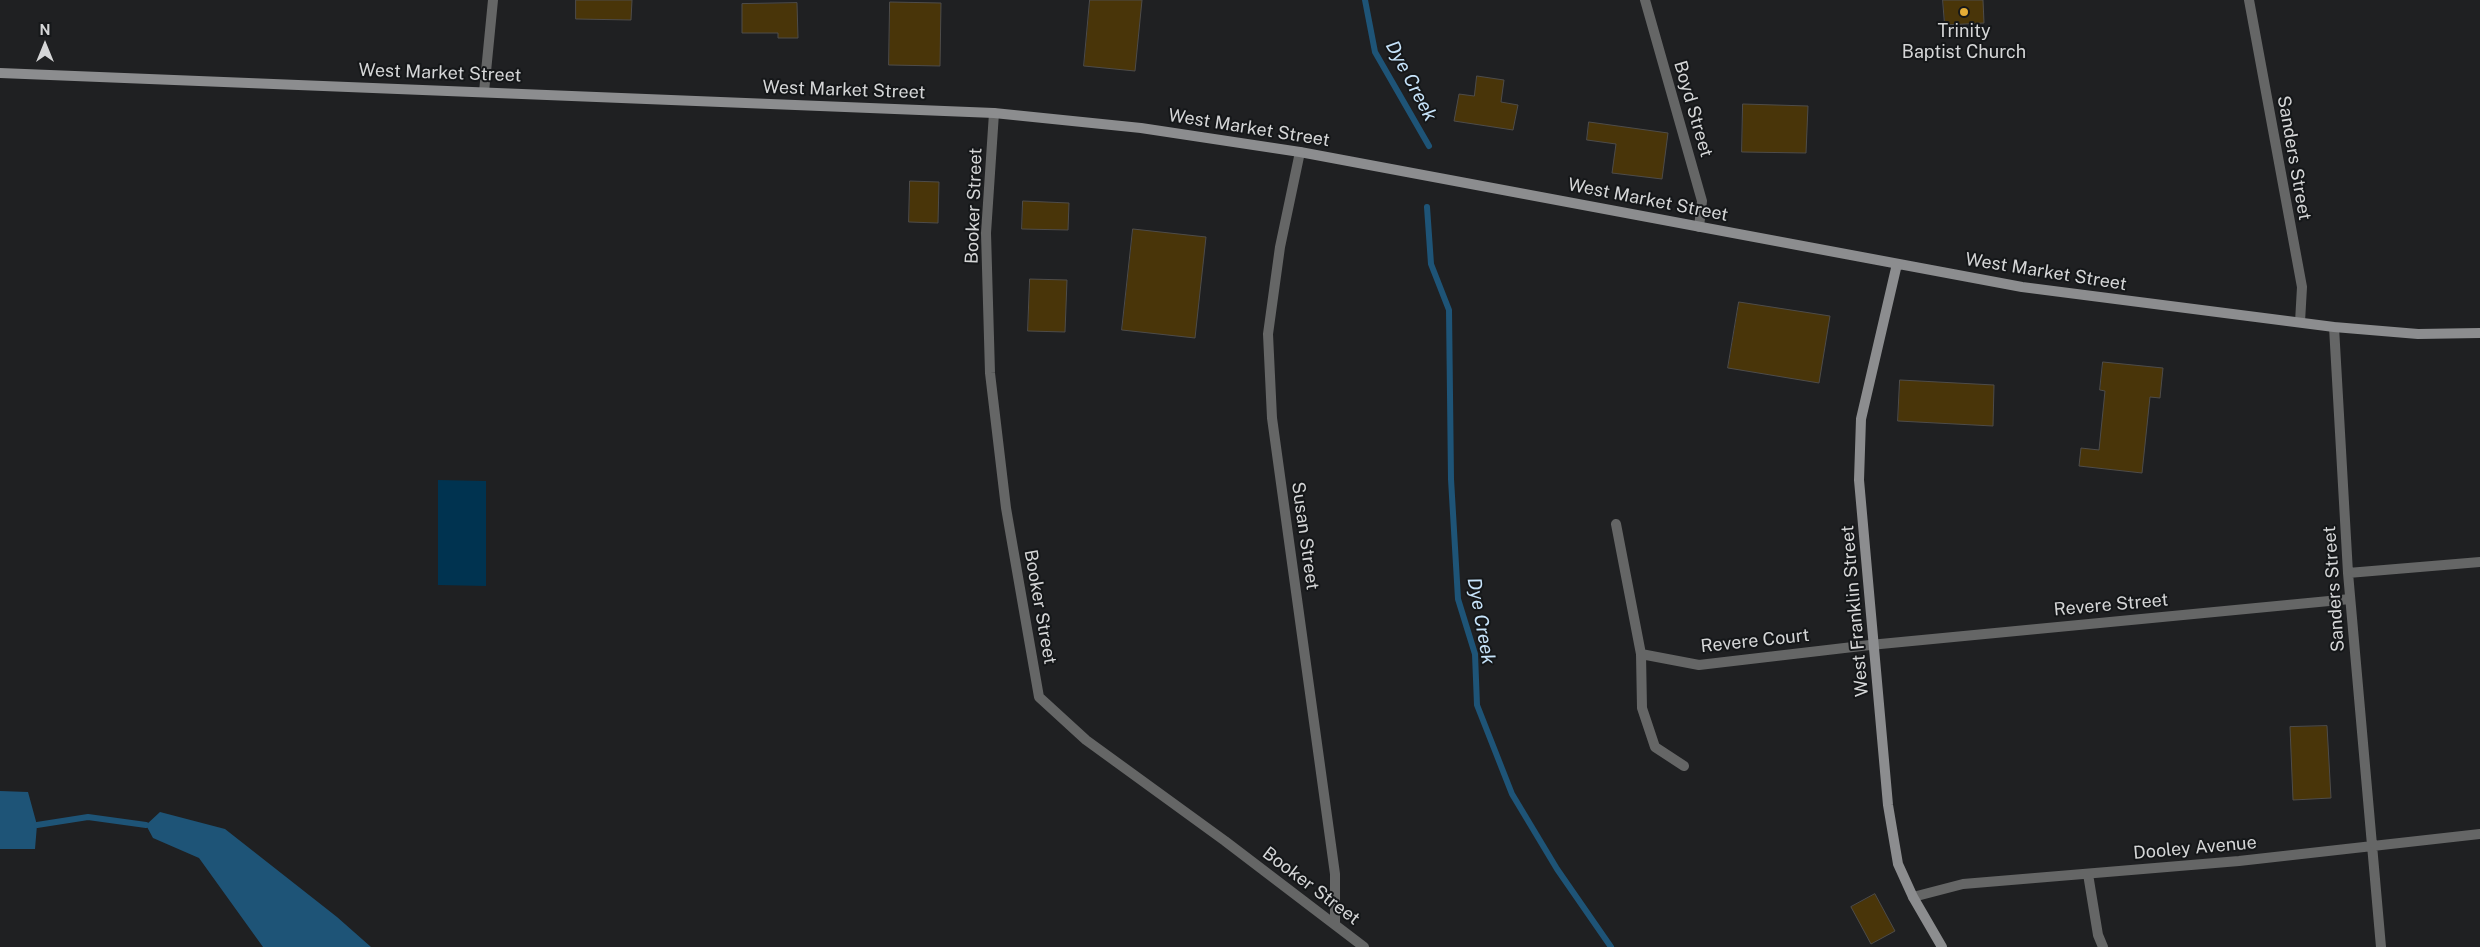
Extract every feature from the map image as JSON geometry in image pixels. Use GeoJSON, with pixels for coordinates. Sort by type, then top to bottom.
{"type":"FeatureCollection","features":[{"type":"Feature","properties":{"kind":"street"},"geometry":{"type":"LineString","coordinates":[[484,92],[493,0]]}},
{"type":"Feature","properties":{"kind":"street","name":"Boyd Street"},"geometry":{"type":"LineString","coordinates":[[1645,0],[1702,201],[1699,227]]}},
{"type":"Feature","properties":{"kind":"street","name":"Sanders Street"},"geometry":{"type":"LineString","coordinates":[[2249,0],[2302,287],[2300,322]]}},
{"type":"Feature","properties":{"kind":"street","name":"West Market Street"},"geometry":{"type":"LineString","coordinates":[[0,73],[994,113],[1141,128],[1300,152],[2022,287],[2334,327],[2418,334],[2480,334]]}},
{"type":"Feature","properties":{"kind":"street","name":"Booker Street"},"geometry":{"type":"LineString","coordinates":[[994,113],[986,233],[990,373],[1006,508],[1039,697],[1086,740],[1364,947]]}},
{"type":"Feature","properties":{"kind":"street","name":"Susan Street"},"geometry":{"type":"LineString","coordinates":[[1300,152],[1280,248],[1268,334],[1272,418],[1335,874],[1335,924]]}},
{"type":"Feature","properties":{"kind":"street","name":"West Franklin Street"},"geometry":{"type":"LineString","coordinates":[[1897,264],[1861,419],[1859,480],[1888,805],[1898,864],[1913,897],[1942,947]]}},
{"type":"Feature","properties":{"kind":"street","name":"Sanders Street"},"geometry":{"type":"LineString","coordinates":[[2334,327],[2348,573],[2381,947]]}},
{"type":"Feature","properties":{"kind":"street"},"geometry":{"type":"LineString","coordinates":[[1616,524],[1640,654],[1642,708],[1655,747],[1684,766]]}},
{"type":"Feature","properties":{"kind":"street"},"geometry":{"type":"LineString","coordinates":[[2348,573],[2480,562]]}},
{"type":"Feature","properties":{"kind":"street","name":"Revere Street"},"geometry":{"type":"LineString","coordinates":[[1874,644],[2350,599]]}},
{"type":"Feature","properties":{"kind":"street","name":"Revere Court"},"geometry":{"type":"LineString","coordinates":[[1640,654],[1699,665],[1874,644]]}},
{"type":"Feature","properties":{"kind":"street","name":"Dooley Avenue"},"geometry":{"type":"LineString","coordinates":[[1913,897],[1963,884],[2371,848],[2480,834]]}},
{"type":"Feature","properties":{"kind":"street"},"geometry":{"type":"LineString","coordinates":[[2088,874],[2098,935],[2103,947]]}},
{"type":"Feature","properties":{"kind":"shaded area"},"geometry":{"type":"Polygon","coordinates":[[[438,480],[486,481],[486,586],[438,585],[438,480]]]}},
{"type":"Feature","properties":{"kind":"shaded area"},"geometry":{"type":"Polygon","coordinates":[[[0,791],[28,792],[37,825],[35,849],[0,849],[0,791]]]}},
{"type":"Feature","properties":{"kind":"shaded area"},"geometry":{"type":"Polygon","coordinates":[[[160,812],[225,829],[337,917],[371,947],[263,947],[199,858],[153,838],[146,825],[160,812]]]}},
{"type":"Feature","properties":{"kind":"building"},"geometry":{"type":"Polygon","coordinates":[[[576,0],[632,0],[631,20],[576,19],[576,0]]]}},
{"type":"Feature","properties":{"kind":"building"},"geometry":{"type":"Polygon","coordinates":[[[1090,0],[1142,0],[1135,71],[1084,66],[1090,0]]]}},
{"type":"Feature","properties":{"kind":"building","name":"Trinity Baptist Church"},"geometry":{"type":"Polygon","coordinates":[[[1943,0],[1983,0],[1984,23],[1945,25],[1943,0]]]}},
{"type":"Feature","properties":{"kind":"building"},"geometry":{"type":"Polygon","coordinates":[[[890,2],[941,3],[940,66],[889,65],[890,2]]]}},
{"type":"Feature","properties":{"kind":"building"},"geometry":{"type":"Polygon","coordinates":[[[797,3],[798,38],[778,38],[778,33],[742,33],[742,4],[797,3]]]}},
{"type":"Feature","properties":{"kind":"building"},"geometry":{"type":"Polygon","coordinates":[[[1477,76],[1504,80],[1501,102],[1518,105],[1513,130],[1454,121],[1459,94],[1474,96],[1477,76]]]}},
{"type":"Feature","properties":{"kind":"building"},"geometry":{"type":"Polygon","coordinates":[[[1743,104],[1808,106],[1806,153],[1742,152],[1743,104]]]}},
{"type":"Feature","properties":{"kind":"building"},"geometry":{"type":"Polygon","coordinates":[[[1589,122],[1668,133],[1662,179],[1612,173],[1616,144],[1587,140],[1589,122]]]}},
{"type":"Feature","properties":{"kind":"building"},"geometry":{"type":"Polygon","coordinates":[[[910,181],[939,182],[938,223],[909,222],[910,181]]]}},
{"type":"Feature","properties":{"kind":"building"},"geometry":{"type":"Polygon","coordinates":[[[1023,201],[1069,203],[1068,230],[1022,229],[1023,201]]]}},
{"type":"Feature","properties":{"kind":"building"},"geometry":{"type":"Polygon","coordinates":[[[1133,229],[1206,237],[1195,338],[1122,330],[1133,229]]]}},
{"type":"Feature","properties":{"kind":"building"},"geometry":{"type":"Polygon","coordinates":[[[1030,279],[1067,280],[1065,332],[1028,331],[1030,279]]]}},
{"type":"Feature","properties":{"kind":"building"},"geometry":{"type":"Polygon","coordinates":[[[1739,302],[1830,316],[1819,383],[1728,368],[1739,302]]]}},
{"type":"Feature","properties":{"kind":"building"},"geometry":{"type":"Polygon","coordinates":[[[2103,362],[2163,368],[2160,398],[2150,397],[2142,473],[2079,466],[2081,448],[2099,450],[2105,391],[2100,390],[2103,362]]]}},
{"type":"Feature","properties":{"kind":"building"},"geometry":{"type":"Polygon","coordinates":[[[1900,380],[1994,385],[1993,426],[1898,421],[1900,380]]]}},
{"type":"Feature","properties":{"kind":"building"},"geometry":{"type":"Polygon","coordinates":[[[2327,726],[2331,798],[2293,800],[2290,727],[2327,726]]]}},
{"type":"Feature","properties":{"kind":"building"},"geometry":{"type":"Polygon","coordinates":[[[1875,894],[1895,931],[1871,944],[1851,907],[1875,894]]]}},
{"type":"Feature","properties":{"kind":"waterway","name":"Dye Creek"},"geometry":{"type":"LineString","coordinates":[[1365,0],[1375,52],[1429,146]]}},
{"type":"Feature","properties":{"kind":"waterway","name":"Dye Creek"},"geometry":{"type":"LineString","coordinates":[[1427,207],[1431,264],[1449,310],[1451,479],[1458,599],[1475,654],[1477,705],[1512,794],[1557,869],[1611,947]]}},
{"type":"Feature","properties":{"kind":"waterway"},"geometry":{"type":"LineString","coordinates":[[37,825],[88,817],[146,825]]}},
{"type":"Feature","properties":{"kind":"place","name":"Trinity Baptist Church"},"geometry":{"type":"Point","coordinates":[1964,12]}}]}
